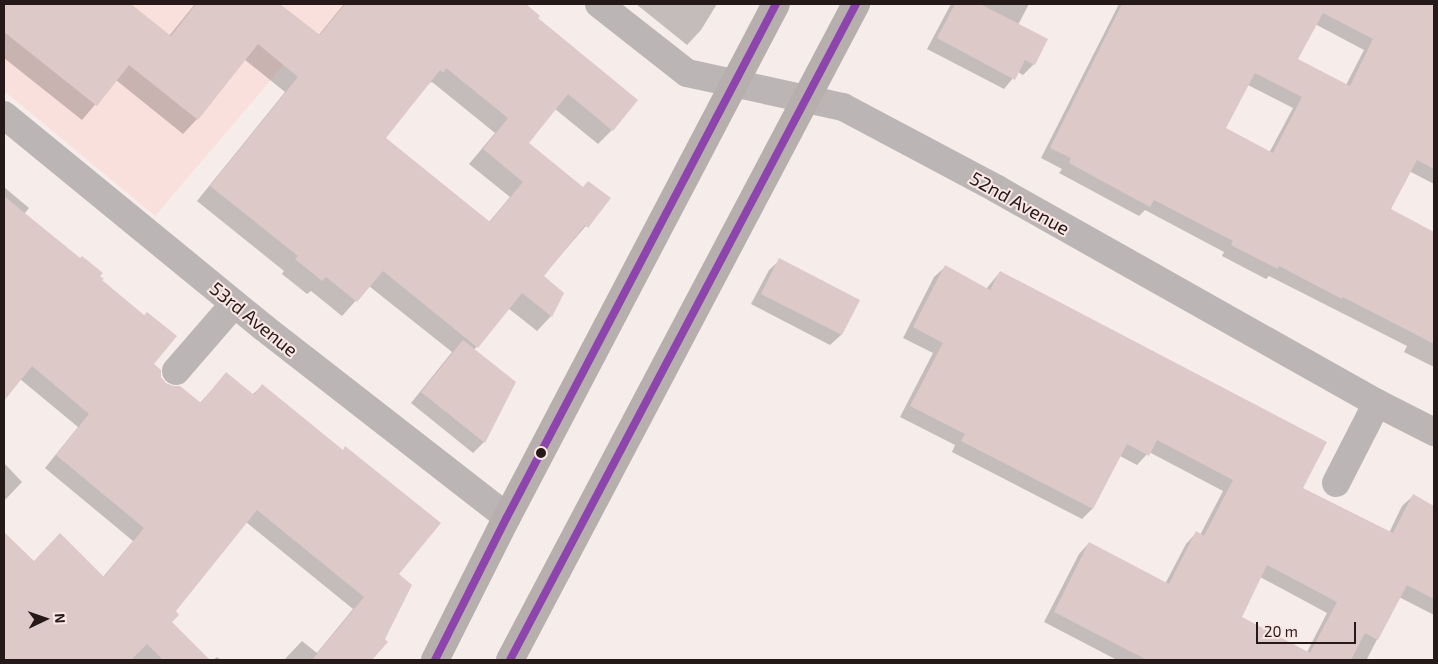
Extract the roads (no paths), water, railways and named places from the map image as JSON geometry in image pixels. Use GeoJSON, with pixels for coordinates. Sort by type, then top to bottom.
{"type":"FeatureCollection","features":[{"type":"Feature","properties":{"kind":"main road"},"geometry":{"type":"LineString","coordinates":[[435,660],[776,4]]}},
{"type":"Feature","properties":{"kind":"main road"},"geometry":{"type":"LineString","coordinates":[[510,660],[856,4]]}},
{"type":"Feature","properties":{"kind":"street","name":"52nd Avenue"},"geometry":{"type":"LineString","coordinates":[[599,4],[686,73],[843,107],[997,189],[1376,403],[1434,432]]}},
{"type":"Feature","properties":{"kind":"street","name":"53rd Avenue"},"geometry":{"type":"LineString","coordinates":[[4,115],[234,304],[508,517]]}},
{"type":"Feature","properties":{"kind":"street"},"geometry":{"type":"LineString","coordinates":[[176,371],[234,304]]}},
{"type":"Feature","properties":{"kind":"street"},"geometry":{"type":"LineString","coordinates":[[1336,482],[1376,403]]}}]}
